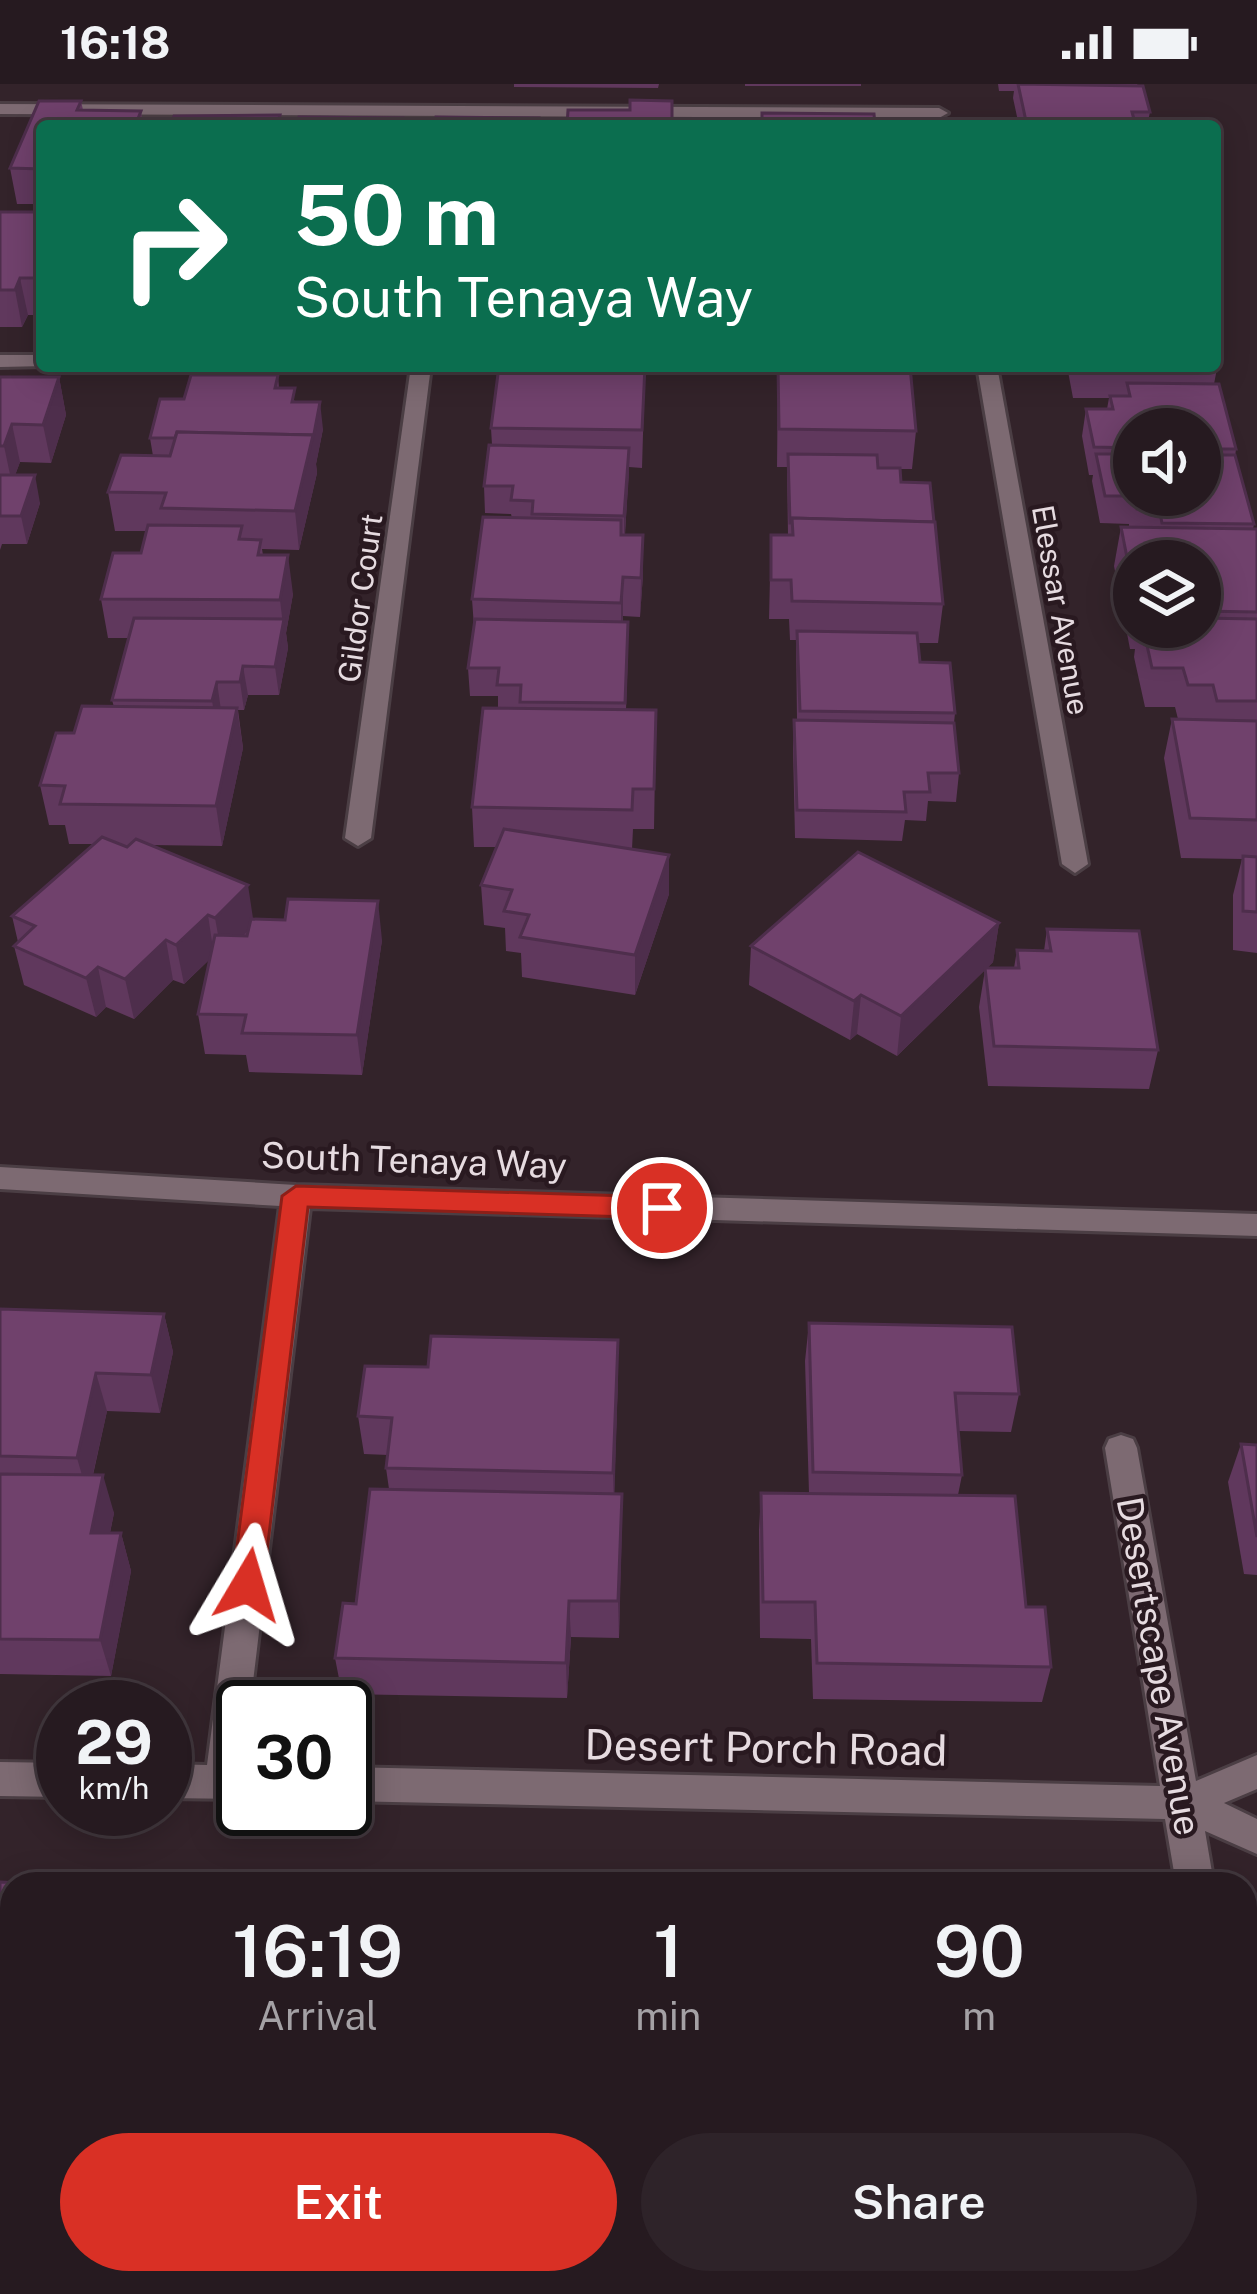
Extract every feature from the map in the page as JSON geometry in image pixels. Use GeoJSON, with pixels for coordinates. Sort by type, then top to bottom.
{"type":"FeatureCollection","features":[{"type":"Feature","properties":{"kind":"street"},"geometry":{"type":"LineString","coordinates":[[0,109],[456,101],[940,120],[936,93]]}},
{"type":"Feature","properties":{"kind":"street"},"geometry":{"type":"LineString","coordinates":[[0,361],[36,361]]}},
{"type":"Feature","properties":{"kind":"street","name":"Gildor Court"},"geometry":{"type":"LineString","coordinates":[[358,838],[420,372]]}},
{"type":"Feature","properties":{"kind":"street","name":"Elessar Avenue"},"geometry":{"type":"LineString","coordinates":[[988,372],[1075,864]]}},
{"type":"Feature","properties":{"kind":"street","name":"South Tenaya Way"},"geometry":{"type":"LineString","coordinates":[[0,1178],[296,1196],[1257,1226]]}},
{"type":"Feature","properties":{"kind":"street"},"geometry":{"type":"LineString","coordinates":[[244,1680],[296,1196]]}},
{"type":"Feature","properties":{"kind":"street","name":"Desertscape Avenue"},"geometry":{"type":"LineString","coordinates":[[1121,1448],[1193,1872]]}},
{"type":"Feature","properties":{"kind":"street","name":"Desert Porch Road"},"geometry":{"type":"LineString","coordinates":[[372,1785],[1184,1803],[1257,1772]]}},
{"type":"Feature","properties":{"kind":"street"},"geometry":{"type":"LineString","coordinates":[[0,1779],[36,1780]]}},
{"type":"Feature","properties":{"kind":"street","name":"Desert Porch Road"},"geometry":{"type":"LineString","coordinates":[[1184,1803],[1257,1838]]}},
{"type":"Feature","properties":{"kind":"building"},"geometry":{"type":"Polygon","coordinates":[[[1018,84],[1143,86],[1150,112],[1132,112],[1134,120],[1026,120],[1018,84]]]}},
{"type":"Feature","properties":{"kind":"building"},"geometry":{"type":"Polygon","coordinates":[[[630,100],[672,101],[672,120],[567,120],[568,110],[630,110],[630,100]]]}},
{"type":"Feature","properties":{"kind":"building"},"geometry":{"type":"Polygon","coordinates":[[[39,101],[81,101],[77,110],[141,111],[137,120],[36,120],[36,169],[10,168],[39,101]]]}},
{"type":"Feature","properties":{"kind":"building"},"geometry":{"type":"Polygon","coordinates":[[[762,113],[874,114],[874,120],[762,120],[762,113]]]}},
{"type":"Feature","properties":{"kind":"building"},"geometry":{"type":"Polygon","coordinates":[[[280,115],[279,120],[172,120],[174,116],[280,115]]]}},
{"type":"Feature","properties":{"kind":"building"},"geometry":{"type":"Polygon","coordinates":[[[299,117],[403,118],[403,120],[299,117]]]}},
{"type":"Feature","properties":{"kind":"building"},"geometry":{"type":"Polygon","coordinates":[[[436,117],[539,118],[539,120],[436,117]]]}},
{"type":"Feature","properties":{"kind":"building"},"geometry":{"type":"Polygon","coordinates":[[[0,212],[36,212],[36,278],[20,278],[15,290],[0,290],[0,212]]]}},
{"type":"Feature","properties":{"kind":"building"},"geometry":{"type":"Polygon","coordinates":[[[498,372],[645,372],[642,430],[491,428],[498,372]]]}},
{"type":"Feature","properties":{"kind":"building"},"geometry":{"type":"Polygon","coordinates":[[[778,372],[911,372],[916,431],[779,429],[778,372]]]}},
{"type":"Feature","properties":{"kind":"building"},"geometry":{"type":"Polygon","coordinates":[[[191,375],[278,375],[275,388],[295,388],[292,402],[320,402],[313,439],[313,435],[177,432],[175,438],[150,438],[160,399],[184,399],[191,375]]]}},
{"type":"Feature","properties":{"kind":"building"},"geometry":{"type":"Polygon","coordinates":[[[0,377],[59,377],[43,425],[12,424],[4,446],[0,446],[0,377]]]}},
{"type":"Feature","properties":{"kind":"building"},"geometry":{"type":"Polygon","coordinates":[[[1127,383],[1219,384],[1236,449],[1221,449],[1221,408],[1113,409],[1110,396],[1130,396],[1127,383]]]}},
{"type":"Feature","properties":{"kind":"building"},"geometry":{"type":"Polygon","coordinates":[[[1086,409],[1113,409],[1113,447],[1094,447],[1086,409]]]}},
{"type":"Feature","properties":{"kind":"building"},"geometry":{"type":"Polygon","coordinates":[[[177,432],[313,435],[295,511],[161,508],[166,493],[108,492],[121,455],[170,456],[177,432]]]}},
{"type":"Feature","properties":{"kind":"building"},"geometry":{"type":"Polygon","coordinates":[[[489,445],[629,448],[624,516],[532,514],[533,501],[511,500],[513,486],[484,486],[489,445]]]}},
{"type":"Feature","properties":{"kind":"building"},"geometry":{"type":"Polygon","coordinates":[[[788,454],[877,455],[878,468],[900,468],[901,482],[930,483],[934,522],[792,518],[790,523],[788,454]]]}},
{"type":"Feature","properties":{"kind":"building"},"geometry":{"type":"Polygon","coordinates":[[[1096,454],[1113,454],[1113,496],[1105,496],[1096,454]]]}},
{"type":"Feature","properties":{"kind":"building"},"geometry":{"type":"Polygon","coordinates":[[[1221,455],[1235,455],[1254,524],[1162,523],[1160,516],[1221,516],[1221,455]]]}},
{"type":"Feature","properties":{"kind":"building"},"geometry":{"type":"Polygon","coordinates":[[[0,475],[35,475],[21,516],[0,516],[0,475]]]}},
{"type":"Feature","properties":{"kind":"building"},"geometry":{"type":"Polygon","coordinates":[[[483,517],[621,520],[621,535],[643,535],[641,578],[623,577],[621,603],[472,599],[483,517]]]}},
{"type":"Feature","properties":{"kind":"building"},"geometry":{"type":"Polygon","coordinates":[[[792,518],[935,522],[943,604],[792,601],[791,580],[771,580],[771,535],[793,535],[792,518]]]}},
{"type":"Feature","properties":{"kind":"building"},"geometry":{"type":"Polygon","coordinates":[[[148,525],[242,526],[239,539],[261,540],[258,555],[288,555],[280,600],[101,599],[113,553],[141,553],[148,525]]]}},
{"type":"Feature","properties":{"kind":"building"},"geometry":{"type":"Polygon","coordinates":[[[1121,527],[1257,529],[1257,612],[1221,611],[1221,540],[1124,540],[1121,527]]]}},
{"type":"Feature","properties":{"kind":"building"},"geometry":{"type":"Polygon","coordinates":[[[134,618],[284,619],[275,667],[243,666],[240,682],[217,682],[212,701],[112,700],[134,618]]]}},
{"type":"Feature","properties":{"kind":"building"},"geometry":{"type":"Polygon","coordinates":[[[1221,618],[1257,619],[1257,701],[1217,701],[1213,685],[1188,685],[1183,668],[1152,668],[1148,648],[1221,648],[1221,618]]]}},
{"type":"Feature","properties":{"kind":"building"},"geometry":{"type":"Polygon","coordinates":[[[475,619],[628,622],[625,703],[520,702],[521,685],[497,685],[499,668],[468,668],[475,619]]]}},
{"type":"Feature","properties":{"kind":"building"},"geometry":{"type":"Polygon","coordinates":[[[797,631],[917,633],[920,662],[950,663],[955,713],[800,711],[797,631]]]}},
{"type":"Feature","properties":{"kind":"building"},"geometry":{"type":"Polygon","coordinates":[[[82,706],[237,708],[216,806],[60,804],[65,786],[40,785],[56,733],[74,733],[82,706]]]}},
{"type":"Feature","properties":{"kind":"building"},"geometry":{"type":"Polygon","coordinates":[[[483,708],[656,710],[654,789],[633,789],[632,810],[472,807],[483,708]]]}},
{"type":"Feature","properties":{"kind":"building"},"geometry":{"type":"Polygon","coordinates":[[[1172,719],[1257,721],[1257,820],[1190,818],[1172,719]]]}},
{"type":"Feature","properties":{"kind":"building"},"geometry":{"type":"Polygon","coordinates":[[[794,720],[954,723],[959,773],[928,773],[930,792],[904,792],[906,812],[797,810],[794,720]]]}},
{"type":"Feature","properties":{"kind":"building"},"geometry":{"type":"Polygon","coordinates":[[[504,829],[669,855],[635,955],[520,937],[529,915],[504,911],[512,890],[481,885],[504,829]]]}},
{"type":"Feature","properties":{"kind":"building"},"geometry":{"type":"Polygon","coordinates":[[[102,837],[127,847],[136,839],[248,885],[215,918],[208,915],[176,945],[166,940],[125,979],[98,967],[86,978],[14,946],[35,926],[12,916],[102,837]]]}},
{"type":"Feature","properties":{"kind":"building"},"geometry":{"type":"Polygon","coordinates":[[[858,852],[999,923],[901,1016],[861,995],[854,1001],[751,946],[858,852]]]}},
{"type":"Feature","properties":{"kind":"building"},"geometry":{"type":"Polygon","coordinates":[[[1243,856],[1257,857],[1257,912],[1243,911],[1243,856]]]}},
{"type":"Feature","properties":{"kind":"building"},"geometry":{"type":"Polygon","coordinates":[[[288,899],[378,901],[357,1035],[242,1033],[246,1015],[198,1014],[215,935],[247,936],[251,919],[285,920],[288,899]]]}},
{"type":"Feature","properties":{"kind":"building"},"geometry":{"type":"Polygon","coordinates":[[[1047,929],[1139,931],[1158,1050],[994,1046],[985,968],[1019,968],[1017,950],[1051,951],[1047,929]]]}},
{"type":"Feature","properties":{"kind":"building"},"geometry":{"type":"Polygon","coordinates":[[[0,1309],[164,1314],[151,1375],[96,1373],[77,1458],[0,1456],[0,1309]]]}},
{"type":"Feature","properties":{"kind":"building"},"geometry":{"type":"Polygon","coordinates":[[[809,1323],[1012,1327],[1019,1394],[955,1393],[962,1475],[813,1472],[809,1323]]]}},
{"type":"Feature","properties":{"kind":"building"},"geometry":{"type":"Polygon","coordinates":[[[431,1336],[618,1340],[613,1473],[386,1468],[392,1418],[358,1416],[365,1366],[428,1367],[431,1336]]]}},
{"type":"Feature","properties":{"kind":"building"},"geometry":{"type":"Polygon","coordinates":[[[1241,1444],[1257,1445],[1257,1537],[1241,1444]]]}},
{"type":"Feature","properties":{"kind":"building"},"geometry":{"type":"Polygon","coordinates":[[[0,1474],[103,1475],[91,1533],[121,1533],[100,1640],[0,1639],[0,1474]]]}},
{"type":"Feature","properties":{"kind":"building"},"geometry":{"type":"Polygon","coordinates":[[[370,1489],[622,1494],[618,1601],[569,1601],[566,1663],[335,1658],[343,1603],[356,1604],[370,1489]]]}},
{"type":"Feature","properties":{"kind":"building"},"geometry":{"type":"Polygon","coordinates":[[[761,1493],[1015,1496],[1026,1607],[1045,1607],[1051,1667],[817,1663],[815,1602],[763,1602],[761,1493]]]}},
{"type":"Feature","properties":{"kind":"route"},"geometry":{"type":"LineString","coordinates":[[248,1585],[296,1196],[662,1208]]}}]}
